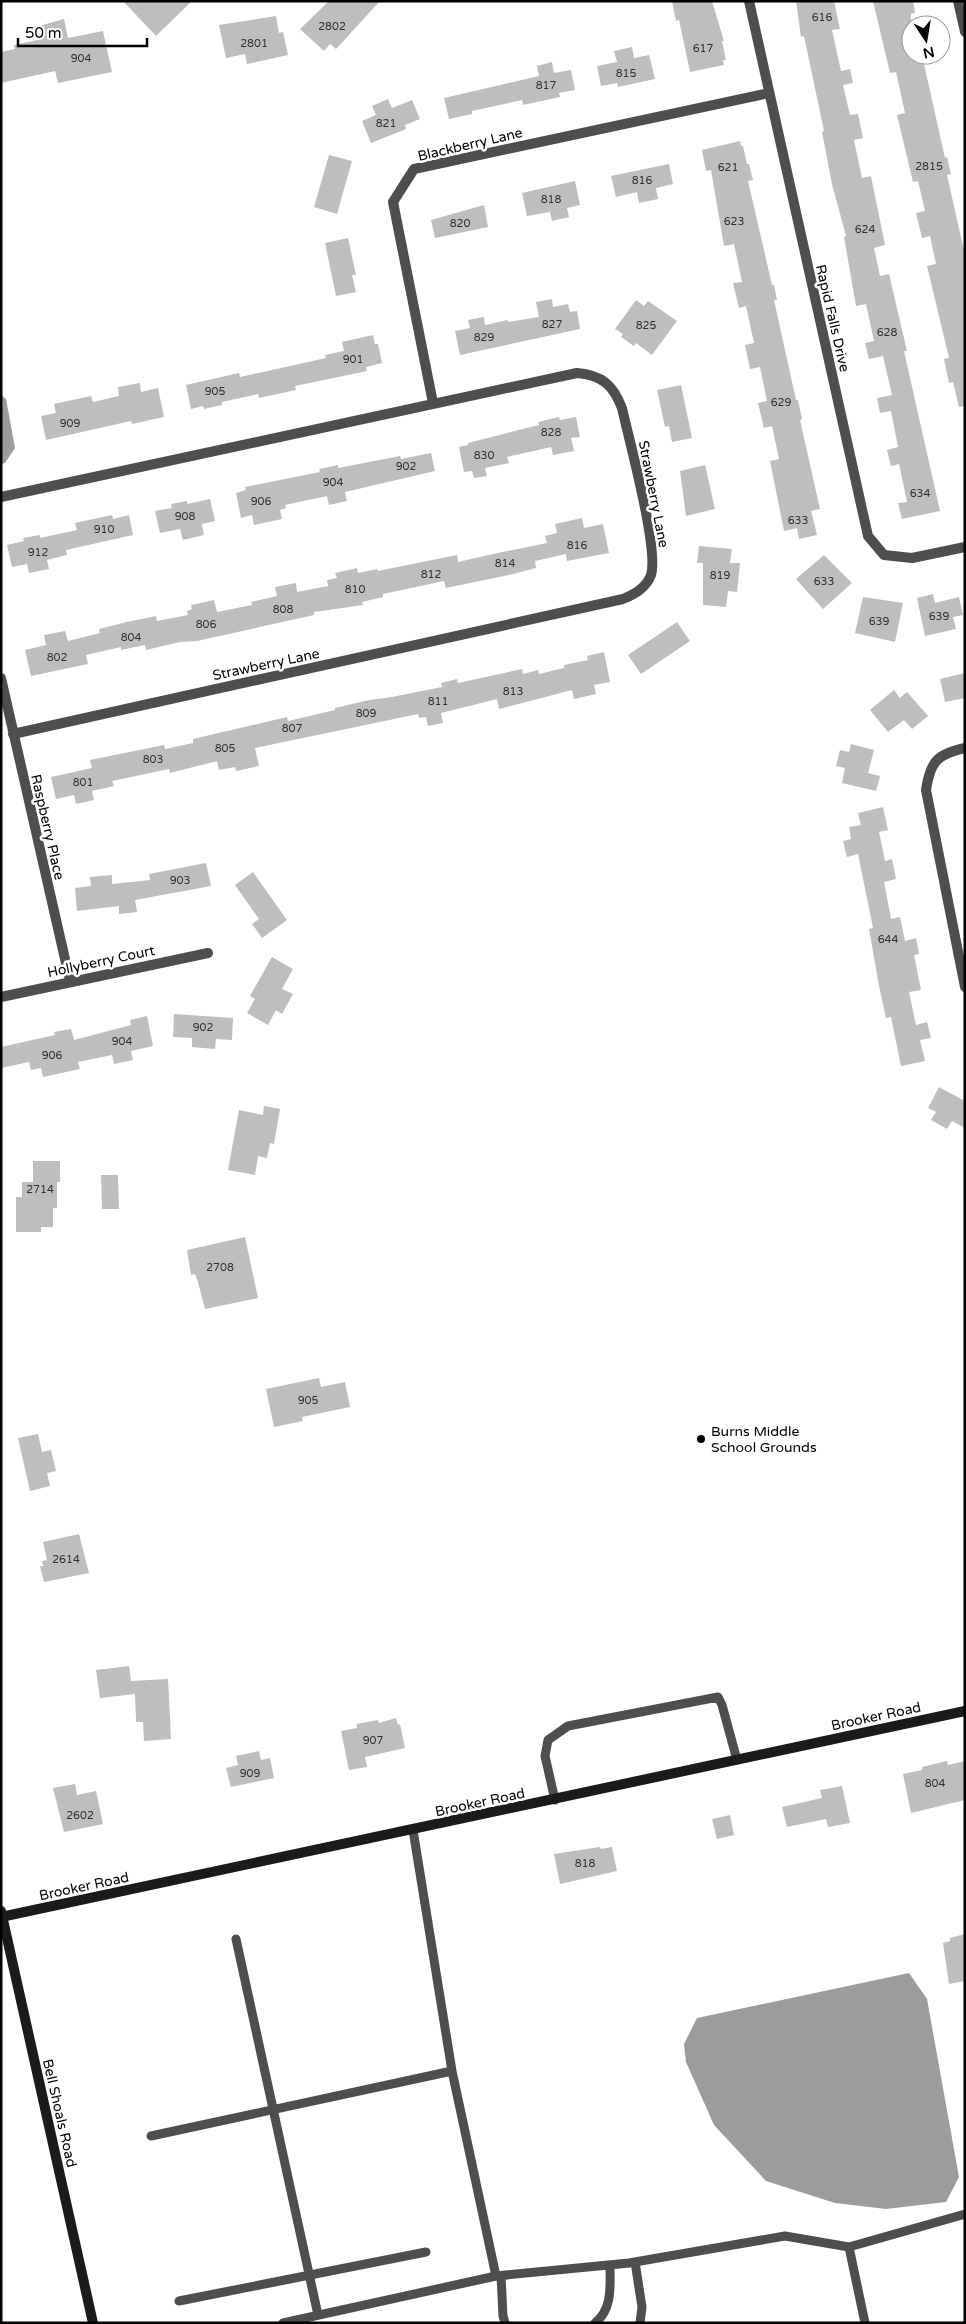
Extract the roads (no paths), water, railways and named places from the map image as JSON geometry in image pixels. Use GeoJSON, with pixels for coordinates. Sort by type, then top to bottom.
{"type":"FeatureCollection","features":[{"type":"Feature","properties":{"kind":"street","name":"Rapid Falls Drive"},"geometry":{"type":"LineString","coordinates":[[749,1],[868,536],[884,555],[912,558],[965,547]]}},
{"type":"Feature","properties":{"kind":"street"},"geometry":{"type":"LineString","coordinates":[[958,1],[965,32]]}},
{"type":"Feature","properties":{"kind":"street","name":"Blackberry Lane"},"geometry":{"type":"LineString","coordinates":[[433,403],[393,202],[414,169],[769,93]]}},
{"type":"Feature","properties":{"kind":"street","name":"Strawberry Lane"},"geometry":{"type":"LineString","coordinates":[[1,497],[577,373],[598,377],[611,386],[622,408],[652,544],[650,575],[640,591],[623,599],[13,734]]}},
{"type":"Feature","properties":{"kind":"street","name":"Raspberry Place"},"geometry":{"type":"LineString","coordinates":[[1,678],[70,981]]}},
{"type":"Feature","properties":{"kind":"street"},"geometry":{"type":"LineString","coordinates":[[965,748],[947,752],[929,770],[926,790],[965,987]]}},
{"type":"Feature","properties":{"kind":"street","name":"Hollyberry Court"},"geometry":{"type":"LineString","coordinates":[[1,997],[208,953]]}},
{"type":"Feature","properties":{"kind":"street","name":"Brooker Road"},"geometry":{"type":"LineString","coordinates":[[2,1915],[413,1830],[965,1712]]}},
{"type":"Feature","properties":{"kind":"street","name":"Bell Shoals Road"},"geometry":{"type":"LineString","coordinates":[[2,1915],[93,2323]]}},
{"type":"Feature","properties":{"kind":"lane"},"geometry":{"type":"LineString","coordinates":[[555,1800],[545,1756],[548,1740],[568,1726],[718,1697],[722,1705],[736,1760]]}},
{"type":"Feature","properties":{"kind":"lane"},"geometry":{"type":"LineString","coordinates":[[413,1830],[452,2071],[498,2276],[505,2323]]}},
{"type":"Feature","properties":{"kind":"lane"},"geometry":{"type":"LineString","coordinates":[[236,1938],[318,2315]]}},
{"type":"Feature","properties":{"kind":"lane"},"geometry":{"type":"LineString","coordinates":[[152,2136],[452,2071]]}},
{"type":"Feature","properties":{"kind":"lane"},"geometry":{"type":"LineString","coordinates":[[286,2322],[498,2276],[635,2262],[785,2236],[849,2247],[965,2214]]}},
{"type":"Feature","properties":{"kind":"lane"},"geometry":{"type":"LineString","coordinates":[[849,2247],[865,2323]]}},
{"type":"Feature","properties":{"kind":"lane"},"geometry":{"type":"LineString","coordinates":[[179,2301],[426,2252]]}},
{"type":"Feature","properties":{"kind":"lane"},"geometry":{"type":"LineString","coordinates":[[635,2262],[642,2307],[640,2323]]}},
{"type":"Feature","properties":{"kind":"lane"},"geometry":{"type":"LineString","coordinates":[[595,2323],[603,2316],[610,2297],[610,2265]]}},
{"type":"Feature","properties":{"kind":"place","name":"Burns Middle School Grounds"},"geometry":{"type":"Point","coordinates":[701,1439]}}]}
